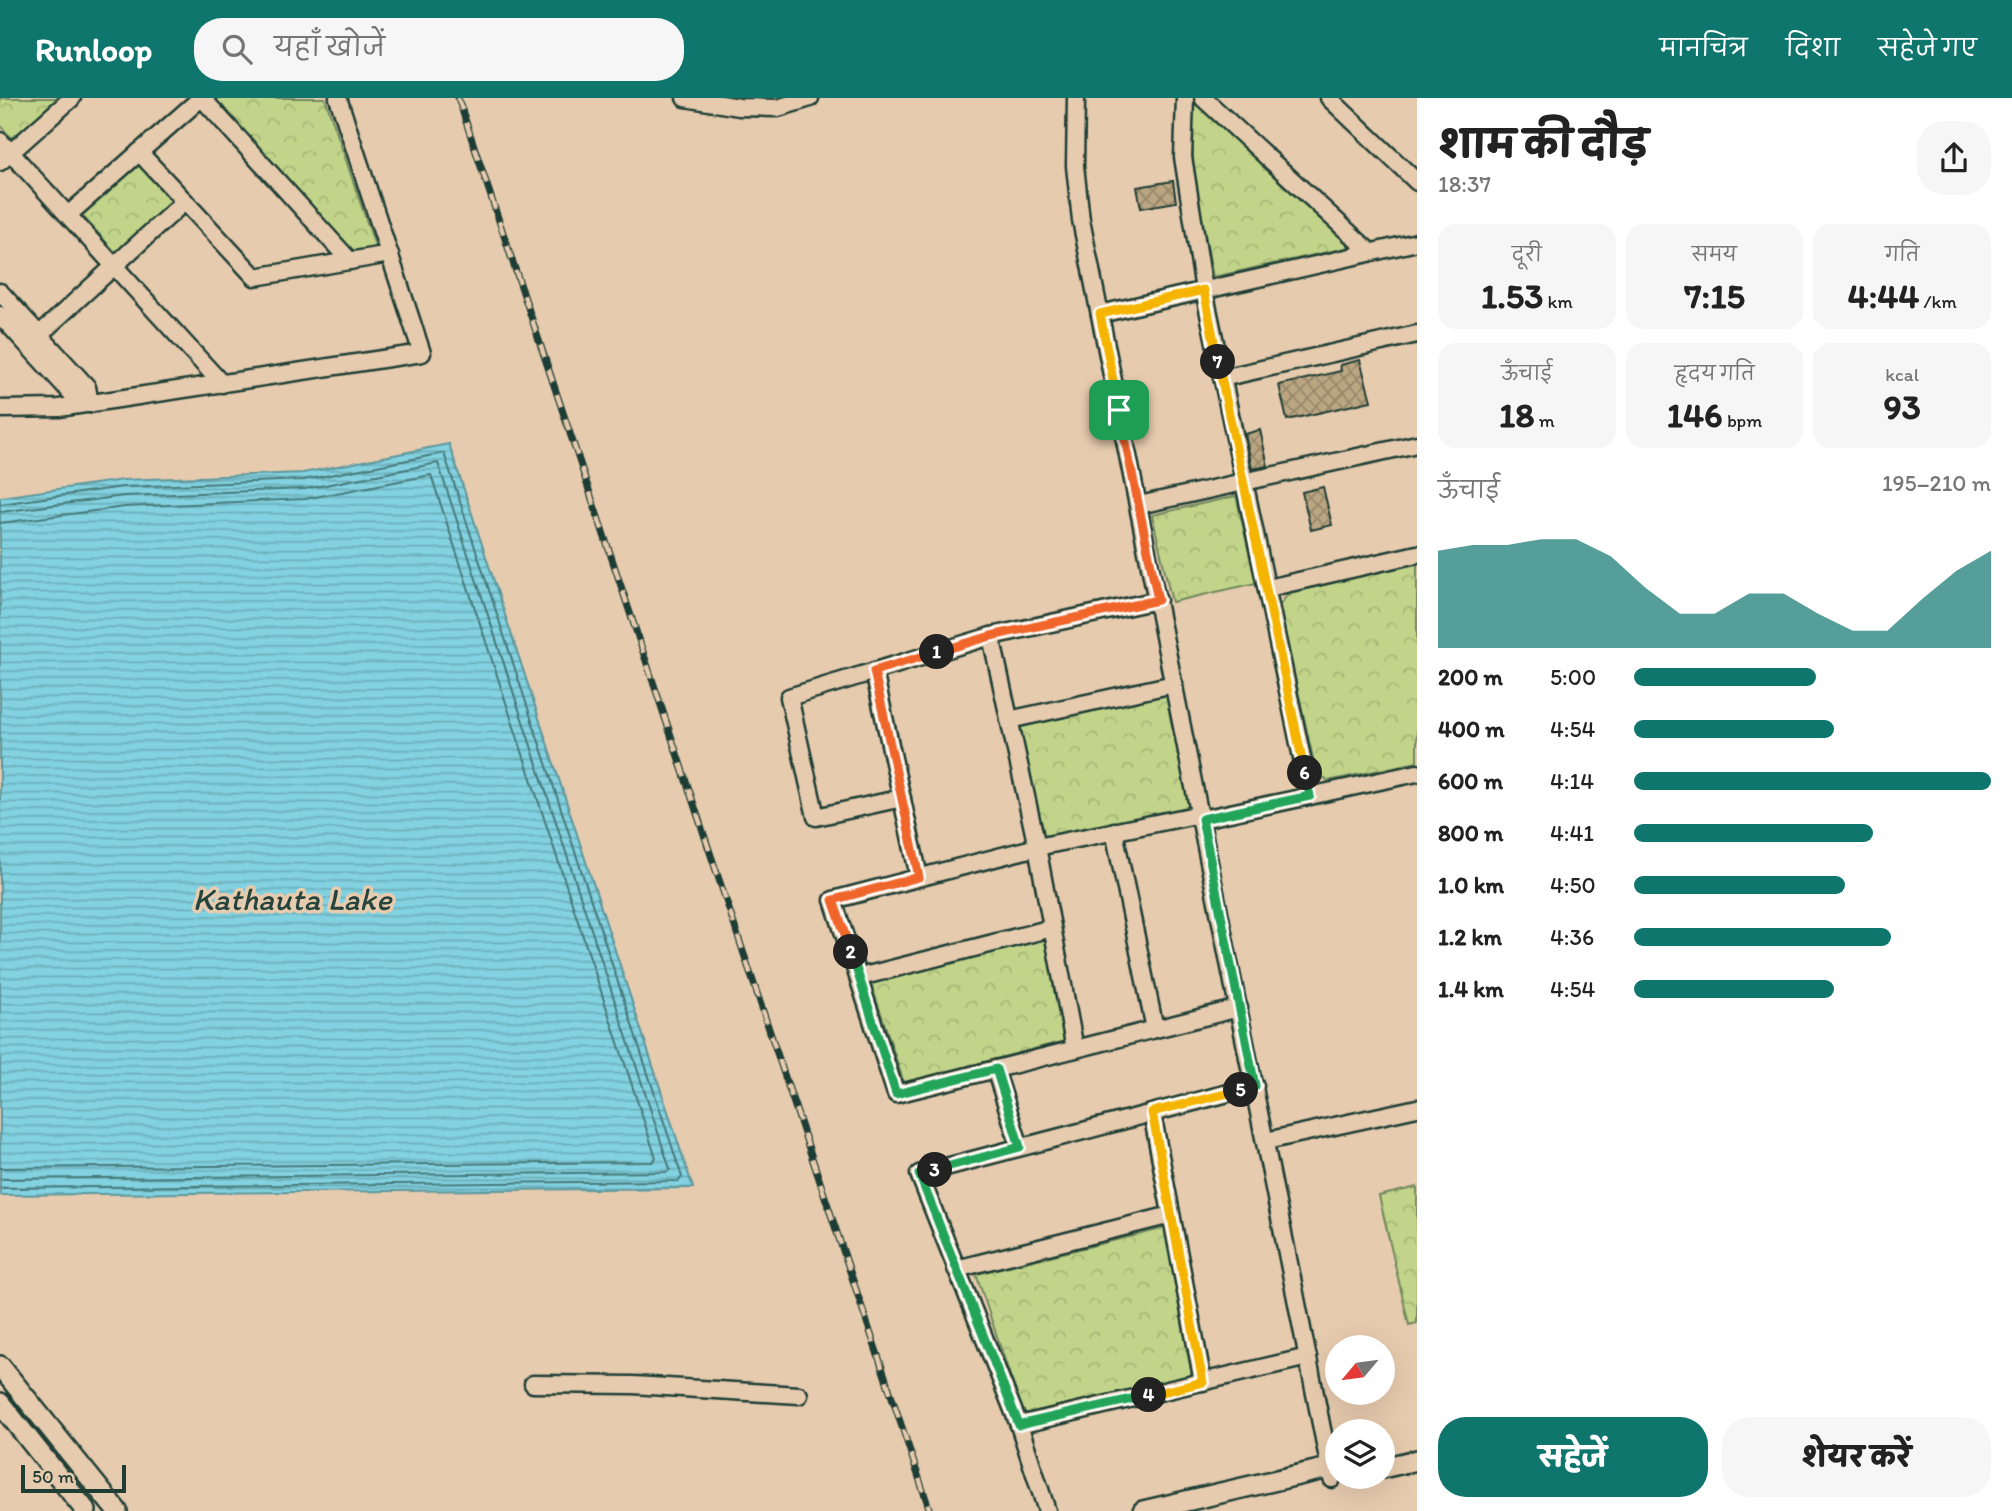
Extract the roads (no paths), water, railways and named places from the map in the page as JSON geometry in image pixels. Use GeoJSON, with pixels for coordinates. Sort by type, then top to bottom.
{"type":"FeatureCollection","features":[{"type":"Feature","properties":{"kind":"street"},"geometry":{"type":"LineString","coordinates":[[72,98],[4,151],[68,215],[222,384]]}},
{"type":"Feature","properties":{"kind":"street"},"geometry":{"type":"LineString","coordinates":[[68,215],[201,98],[350,261]]}},
{"type":"Feature","properties":{"kind":"street"},"geometry":{"type":"LineString","coordinates":[[0,409],[59,408],[90,404],[422,353],[338,98]]}},
{"type":"Feature","properties":{"kind":"street"},"geometry":{"type":"LineString","coordinates":[[685,98],[739,107],[778,108],[810,98]]}},
{"type":"Feature","properties":{"kind":"street"},"geometry":{"type":"LineString","coordinates":[[1076,98],[1075,166],[1081,220],[1308,1357],[1325,1430]]}},
{"type":"Feature","properties":{"kind":"street"},"geometry":{"type":"LineString","coordinates":[[1185,98],[1184,157],[1204,290],[1310,796]]}},
{"type":"Feature","properties":{"kind":"street"},"geometry":{"type":"LineString","coordinates":[[1203,98],[1370,252]]}},
{"type":"Feature","properties":{"kind":"street"},"geometry":{"type":"LineString","coordinates":[[1329,98],[1417,182]]}},
{"type":"Feature","properties":{"kind":"street"},"geometry":{"type":"LineString","coordinates":[[139,152],[255,278],[390,254]]}},
{"type":"Feature","properties":{"kind":"street"},"geometry":{"type":"LineString","coordinates":[[33,340],[185,201]]}},
{"type":"Feature","properties":{"kind":"street"},"geometry":{"type":"LineString","coordinates":[[1100,314],[1417,242]]}},
{"type":"Feature","properties":{"kind":"street"},"geometry":{"type":"LineString","coordinates":[[0,292],[33,340]]}},
{"type":"Feature","properties":{"kind":"street"},"geometry":{"type":"LineString","coordinates":[[0,315],[87,387],[90,404]]}},
{"type":"Feature","properties":{"kind":"street"},"geometry":{"type":"LineString","coordinates":[[1222,378],[1417,334]]}},
{"type":"Feature","properties":{"kind":"street"},"geometry":{"type":"LineString","coordinates":[[1139,505],[1417,444]]}},
{"type":"Feature","properties":{"kind":"street"},"geometry":{"type":"LineString","coordinates":[[1268,588],[1417,554]]}},
{"type":"Feature","properties":{"kind":"street"},"geometry":{"type":"LineString","coordinates":[[902,798],[816,817],[789,697],[991,636],[1158,600]]}},
{"type":"Feature","properties":{"kind":"street"},"geometry":{"type":"LineString","coordinates":[[991,636],[1037,846],[1074,1049]]}},
{"type":"Feature","properties":{"kind":"street"},"geometry":{"type":"LineString","coordinates":[[874,671],[919,877]]}},
{"type":"Feature","properties":{"kind":"street"},"geometry":{"type":"LineString","coordinates":[[1009,720],[1174,684]]}},
{"type":"Feature","properties":{"kind":"street"},"geometry":{"type":"LineString","coordinates":[[1240,1008],[896,1094],[833,900],[1037,846],[1310,796],[1417,773]]}},
{"type":"Feature","properties":{"kind":"street"},"geometry":{"type":"LineString","coordinates":[[1114,831],[1154,1029]]}},
{"type":"Feature","properties":{"kind":"street"},"geometry":{"type":"LineString","coordinates":[[860,977],[1052,928]]}},
{"type":"Feature","properties":{"kind":"street"},"geometry":{"type":"LineString","coordinates":[[996,1069],[1020,1147]]}},
{"type":"Feature","properties":{"kind":"street"},"geometry":{"type":"LineString","coordinates":[[1047,1511],[1019,1425],[919,1174],[1255,1086]]}},
{"type":"Feature","properties":{"kind":"street"},"geometry":{"type":"LineString","coordinates":[[1266,1141],[1417,1108]]}},
{"type":"Feature","properties":{"kind":"street"},"geometry":{"type":"LineString","coordinates":[[1152,1112],[1203,1382]]}},
{"type":"Feature","properties":{"kind":"street"},"geometry":{"type":"LineString","coordinates":[[956,1269],[1171,1215]]}},
{"type":"Feature","properties":{"kind":"street"},"geometry":{"type":"LineString","coordinates":[[1019,1425],[1308,1357]]}},
{"type":"Feature","properties":{"kind":"street"},"geometry":{"type":"LineString","coordinates":[[0,1366],[117,1511]]}},
{"type":"Feature","properties":{"kind":"street"},"geometry":{"type":"LineString","coordinates":[[533,1384],[634,1385],[799,1395]]}},
{"type":"Feature","properties":{"kind":"street"},"geometry":{"type":"LineString","coordinates":[[0,1403],[86,1511]]}},
{"type":"Feature","properties":{"kind":"street"},"geometry":{"type":"LineString","coordinates":[[1395,1453],[1417,1448]]}},
{"type":"Feature","properties":{"kind":"street"},"geometry":{"type":"LineString","coordinates":[[1395,1465],[1417,1460]]}},
{"type":"Feature","properties":{"kind":"street"},"geometry":{"type":"LineString","coordinates":[[1143,1511],[1325,1475]]}},
{"type":"Feature","properties":{"kind":"street"},"geometry":{"type":"LineString","coordinates":[[1196,1511],[1325,1476]]}},
{"type":"Feature","properties":{"kind":"water","name":"Kathauta Lake"},"geometry":{"type":"Polygon","coordinates":[[[449,444],[693,1188],[0,1195],[0,497],[123,480],[303,473],[449,444]]]}},
{"type":"Feature","properties":{"kind":"railway"},"geometry":{"type":"LineString","coordinates":[[458,98],[930,1511]]}}]}
